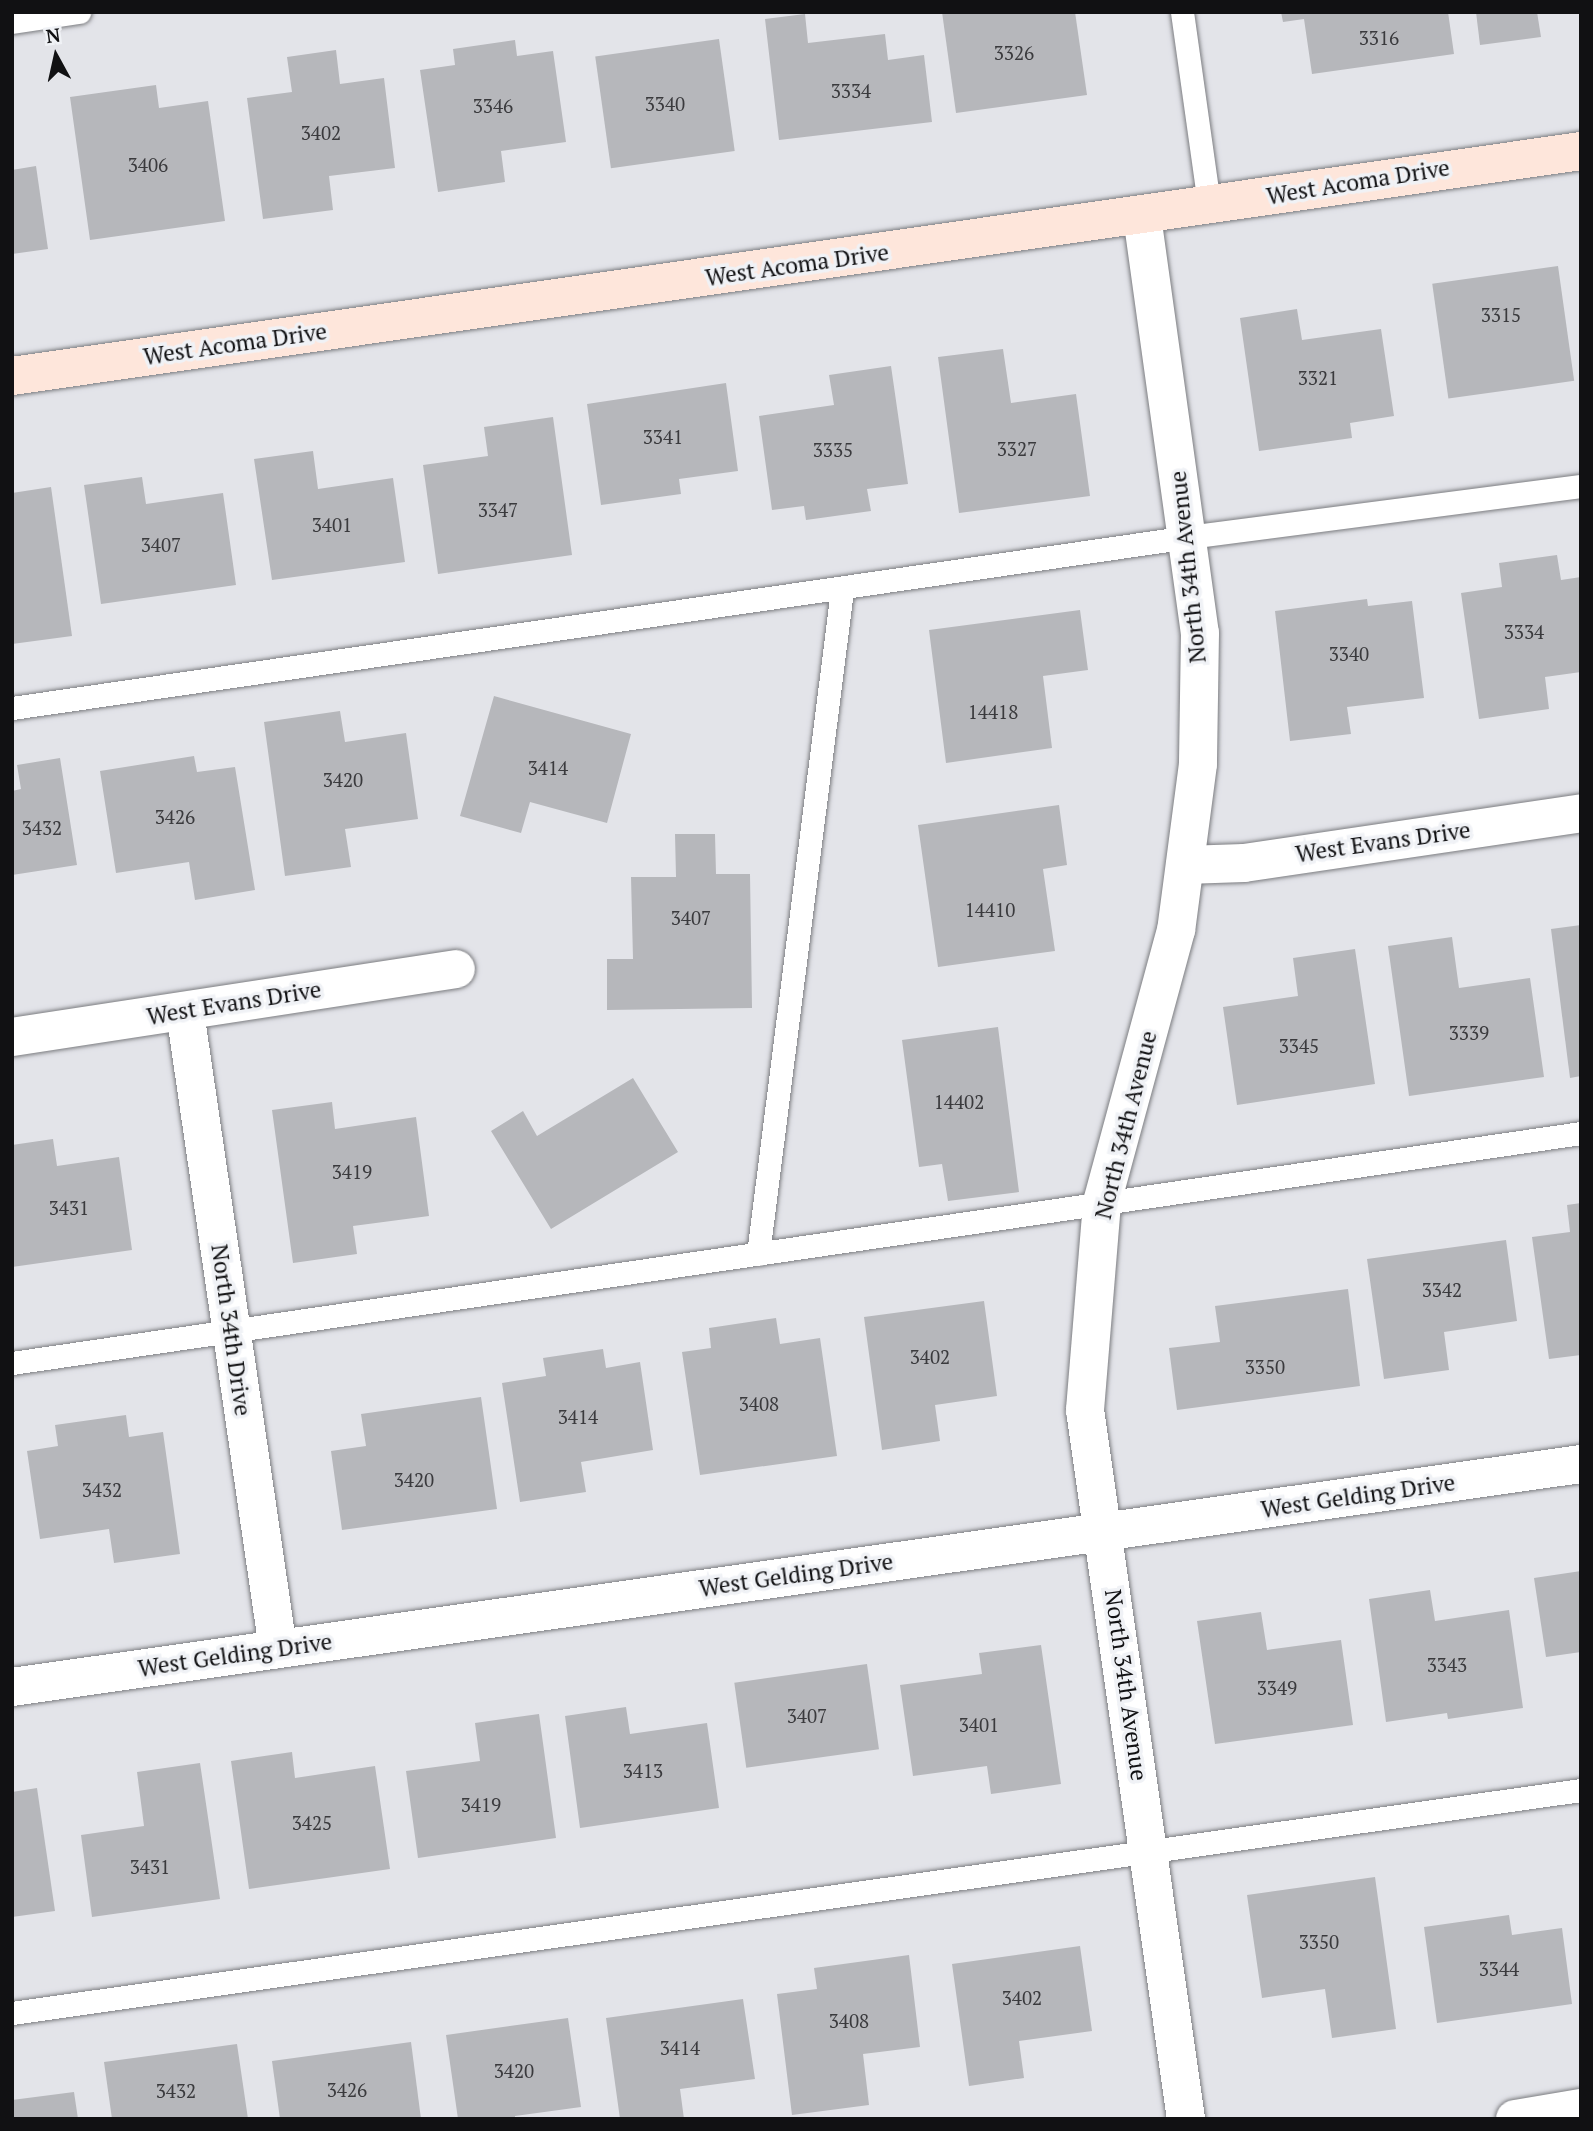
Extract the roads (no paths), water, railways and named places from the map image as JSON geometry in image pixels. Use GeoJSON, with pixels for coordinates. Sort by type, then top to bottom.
{"type":"FeatureCollection","features":[{"type":"Feature","properties":{"kind":"street","name":"West Acoma Drive"},"geometry":{"type":"LineString","coordinates":[[12,376],[1581,151]]}},
{"type":"Feature","properties":{"kind":"street","name":"North 34th Avenue"},"geometry":{"type":"LineString","coordinates":[[1142,216],[1200,633],[1198,764],[1176,930],[1102,1203],[1085,1410],[1105,1532],[1186,2119]]}},
{"type":"Feature","properties":{"kind":"street","name":"West Evans Drive"},"geometry":{"type":"LineString","coordinates":[[1185,865],[1244,863],[1581,813]]}},
{"type":"Feature","properties":{"kind":"street","name":"West Evans Drive"},"geometry":{"type":"LineString","coordinates":[[12,1037],[456,969]]}},
{"type":"Feature","properties":{"kind":"street","name":"North 34th Drive"},"geometry":{"type":"LineString","coordinates":[[186,1012],[278,1649]]}},
{"type":"Feature","properties":{"kind":"street","name":"West Gelding Drive"},"geometry":{"type":"LineString","coordinates":[[12,1687],[1581,1464]]}},
{"type":"Feature","properties":{"kind":"street"},"geometry":{"type":"LineString","coordinates":[[1514,2119],[1581,2108]]}},
{"type":"Feature","properties":{"kind":"lane"},"geometry":{"type":"LineString","coordinates":[[12,22],[79,12]]}},
{"type":"Feature","properties":{"kind":"lane"},"geometry":{"type":"LineString","coordinates":[[1182,12],[1209,205]]}},
{"type":"Feature","properties":{"kind":"lane"},"geometry":{"type":"LineString","coordinates":[[12,708],[842,590],[1188,537],[1581,486]]}},
{"type":"Feature","properties":{"kind":"lane"},"geometry":{"type":"LineString","coordinates":[[758,1254],[842,590]]}},
{"type":"Feature","properties":{"kind":"lane"},"geometry":{"type":"LineString","coordinates":[[12,1363],[1581,1133]]}},
{"type":"Feature","properties":{"kind":"lane"},"geometry":{"type":"LineString","coordinates":[[12,2013],[1581,1790]]}}]}
